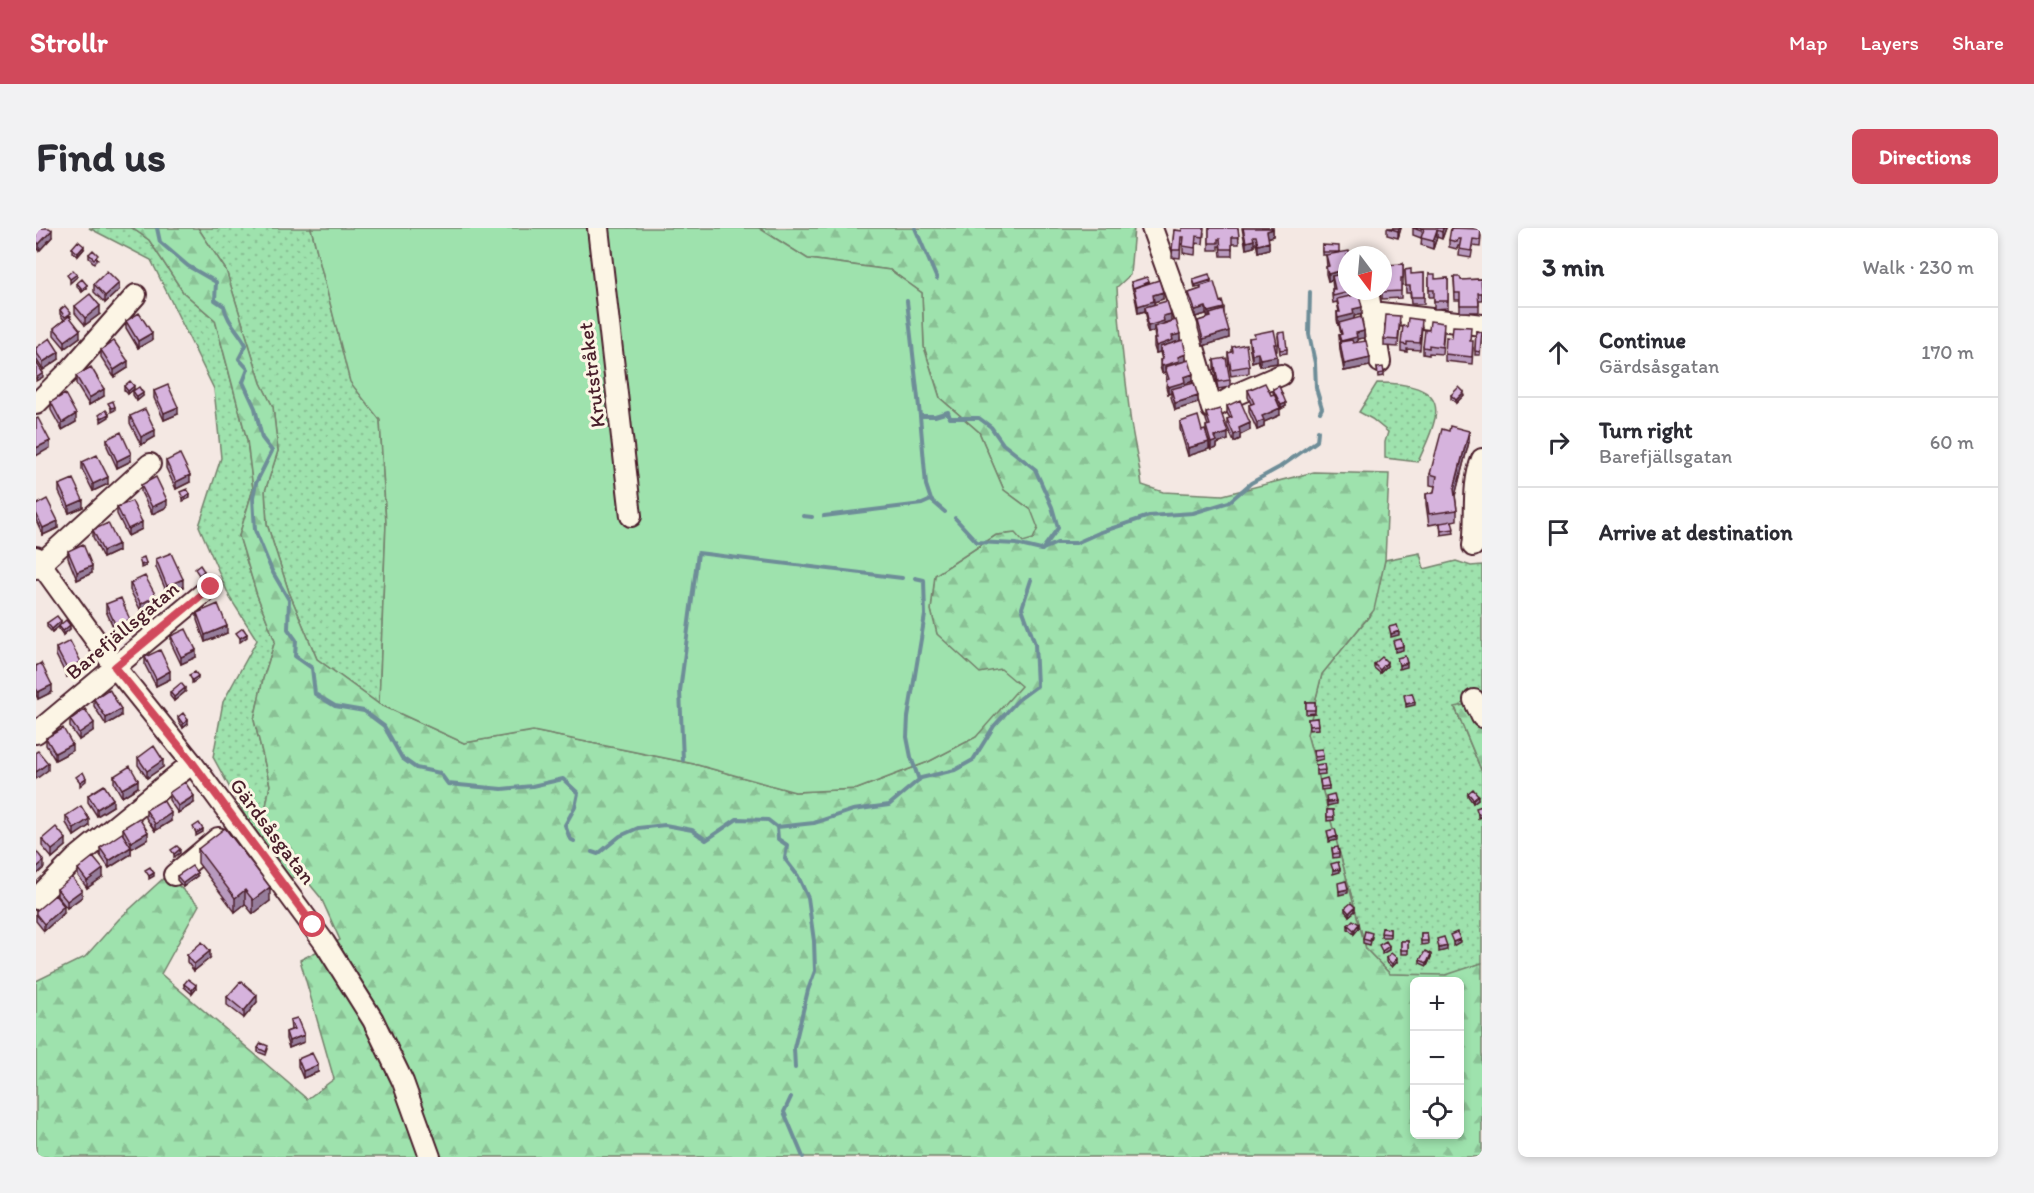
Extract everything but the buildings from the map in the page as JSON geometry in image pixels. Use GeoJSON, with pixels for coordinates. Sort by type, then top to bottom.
{"type":"FeatureCollection","features":[{"type":"Feature","properties":{"kind":"street","name":"Krutstråket"},"geometry":{"type":"LineString","coordinates":[[598,228],[631,516]]}},
{"type":"Feature","properties":{"kind":"street"},"geometry":{"type":"LineString","coordinates":[[1152,228],[1190,334],[1212,410],[1237,394],[1281,375]]}},
{"type":"Feature","properties":{"kind":"street"},"geometry":{"type":"LineString","coordinates":[[36,404],[71,369],[136,295]]}},
{"type":"Feature","properties":{"kind":"street"},"geometry":{"type":"LineString","coordinates":[[1370,300],[1380,362]]}},
{"type":"Feature","properties":{"kind":"street"},"geometry":{"type":"LineString","coordinates":[[1372,312],[1482,326]]}},
{"type":"Feature","properties":{"kind":"street"},"geometry":{"type":"LineString","coordinates":[[1473,546],[1476,524],[1475,485],[1482,459]]}},
{"type":"Feature","properties":{"kind":"street"},"geometry":{"type":"LineString","coordinates":[[38,563],[150,464]]}},
{"type":"Feature","properties":{"kind":"street","name":"Gärdsåsgatan"},"geometry":{"type":"LineString","coordinates":[[38,563],[115,667],[192,762],[313,925],[373,1020],[403,1082],[430,1157]]}},
{"type":"Feature","properties":{"kind":"street","name":"Barefjällsgatan"},"geometry":{"type":"LineString","coordinates":[[36,734],[211,587]]}},
{"type":"Feature","properties":{"kind":"street"},"geometry":{"type":"LineString","coordinates":[[36,899],[76,858],[192,762]]}},
{"type":"Feature","properties":{"kind":"street"},"geometry":{"type":"LineString","coordinates":[[174,875],[237,823]]}},
{"type":"Feature","properties":{"kind":"green space"},"geometry":{"type":"Polygon","coordinates":[[[89,228],[132,228],[149,240],[183,292],[215,320],[247,440],[253,489],[239,536],[257,595],[275,641],[263,679],[254,720],[270,785],[265,812],[248,821],[213,757],[223,702],[257,640],[230,598],[199,526],[221,458],[214,389],[151,260],[89,228]]]}},
{"type":"Feature","properties":{"kind":"green space"},"geometry":{"type":"Polygon","coordinates":[[[132,228],[198,228],[226,270],[261,383],[273,407],[278,451],[265,491],[267,524],[289,592],[317,659],[379,704],[464,743],[533,731],[694,764],[795,792],[857,789],[928,762],[976,737],[994,714],[980,674],[937,635],[931,610],[935,575],[996,535],[1015,533],[1031,510],[1004,490],[979,432],[940,398],[924,347],[922,293],[890,270],[808,259],[759,228],[1134,228],[1130,275],[1117,287],[1130,416],[1142,485],[1163,492],[1223,495],[1314,472],[1389,474],[1385,560],[1374,610],[1322,674],[1307,734],[1366,949],[1390,974],[1446,975],[1482,963],[1482,1157],[36,1157],[36,981],[85,957],[119,919],[167,875],[199,905],[161,974],[307,1099],[334,1079],[300,960],[340,940],[321,898],[303,876],[290,878],[248,821],[265,812],[270,785],[254,720],[263,679],[275,641],[257,595],[239,536],[253,489],[247,440],[215,320],[183,292],[149,240],[132,228]]]}},
{"type":"Feature","properties":{"kind":"green space"},"geometry":{"type":"Polygon","coordinates":[[[198,228],[311,228],[350,381],[380,420],[386,523],[379,704],[317,659],[289,592],[267,524],[265,491],[278,451],[273,407],[261,383],[226,270],[198,228]]]}},
{"type":"Feature","properties":{"kind":"green space"},"geometry":{"type":"Polygon","coordinates":[[[311,228],[759,228],[808,259],[890,270],[922,293],[924,347],[940,398],[979,432],[1004,490],[1031,510],[1038,528],[1033,539],[1023,542],[1015,533],[996,535],[935,575],[931,610],[937,634],[980,673],[1001,669],[1021,686],[976,737],[928,762],[857,789],[795,792],[694,764],[533,731],[464,743],[379,704],[386,523],[380,420],[350,382],[311,228]]]}},
{"type":"Feature","properties":{"kind":"green space"},"geometry":{"type":"Polygon","coordinates":[[[1377,383],[1407,385],[1426,392],[1432,399],[1435,418],[1418,462],[1385,458],[1385,442],[1388,432],[1359,412],[1377,383]]]}},
{"type":"Feature","properties":{"kind":"green space"},"geometry":{"type":"Polygon","coordinates":[[[1420,553],[1424,569],[1456,561],[1471,566],[1482,565],[1482,701],[1455,708],[1482,772],[1482,963],[1446,976],[1390,974],[1366,949],[1307,734],[1322,674],[1372,613],[1385,560],[1420,553]]]}},
{"type":"Feature","properties":{"kind":"green space"},"geometry":{"type":"Polygon","coordinates":[[[1482,701],[1482,772],[1455,707],[1482,701]]]}},
{"type":"Feature","properties":{"kind":"waterway"},"geometry":{"type":"LineString","coordinates":[[157,228],[160,242],[188,266],[216,282],[215,300],[224,306],[228,317],[246,345],[239,359],[248,369],[243,382],[255,408],[262,438],[272,451],[256,483],[253,497],[255,530],[272,571],[289,600],[288,629],[296,640],[295,656],[312,668],[315,694],[335,706],[364,711],[384,726],[402,758],[416,768],[440,773],[448,784],[502,789],[532,786],[563,779],[578,793],[575,807],[565,825],[570,839],[574,841]]}},
{"type":"Feature","properties":{"kind":"waterway"},"geometry":{"type":"LineString","coordinates":[[915,228],[937,279]]}},
{"type":"Feature","properties":{"kind":"waterway"},"geometry":{"type":"LineString","coordinates":[[1310,292],[1309,334],[1315,363],[1316,388],[1322,408],[1320,412]]}},
{"type":"Feature","properties":{"kind":"waterway"},"geometry":{"type":"LineString","coordinates":[[907,301],[920,416],[935,416],[948,412],[950,418],[979,418],[991,427],[1003,444],[1035,469],[1052,507],[1058,528],[1042,550]]}},
{"type":"Feature","properties":{"kind":"waterway"},"geometry":{"type":"LineString","coordinates":[[920,416],[926,485],[931,500],[945,512]]}},
{"type":"Feature","properties":{"kind":"waterway"},"geometry":{"type":"LineString","coordinates":[[955,518],[977,542],[1016,544],[1041,550],[1057,543],[1076,543],[1149,516],[1193,513],[1229,502],[1251,483],[1280,467],[1317,441],[1318,431]]}},
{"type":"Feature","properties":{"kind":"waterway"},"geometry":{"type":"LineString","coordinates":[[824,516],[922,504],[931,500]]}},
{"type":"Feature","properties":{"kind":"waterway"},"geometry":{"type":"LineString","coordinates":[[803,516],[812,517]]}},
{"type":"Feature","properties":{"kind":"waterway"},"geometry":{"type":"LineString","coordinates":[[683,760],[680,691],[698,553],[902,578]]}},
{"type":"Feature","properties":{"kind":"waterway"},"geometry":{"type":"LineString","coordinates":[[915,578],[924,580],[925,615],[908,717],[907,737],[919,780]]}},
{"type":"Feature","properties":{"kind":"waterway"},"geometry":{"type":"LineString","coordinates":[[777,827],[814,823],[853,810],[889,805],[921,778],[955,770],[973,760],[994,726],[1018,700],[1037,686],[1035,644],[1022,608],[1031,580]]}},
{"type":"Feature","properties":{"kind":"waterway"},"geometry":{"type":"LineString","coordinates":[[592,852],[598,854],[620,836],[638,828],[665,825],[692,830],[706,840],[737,819],[768,820],[777,827],[778,839],[787,845],[785,859],[798,876],[808,898],[814,941],[815,971],[794,1048],[795,1068]]}},
{"type":"Feature","properties":{"kind":"waterway"},"geometry":{"type":"LineString","coordinates":[[791,1097],[784,1112],[803,1157]]}},
{"type":"Feature","properties":{"kind":"route"},"geometry":{"type":"LineString","coordinates":[[211,587],[115,667],[192,762],[313,925]]}}]}
